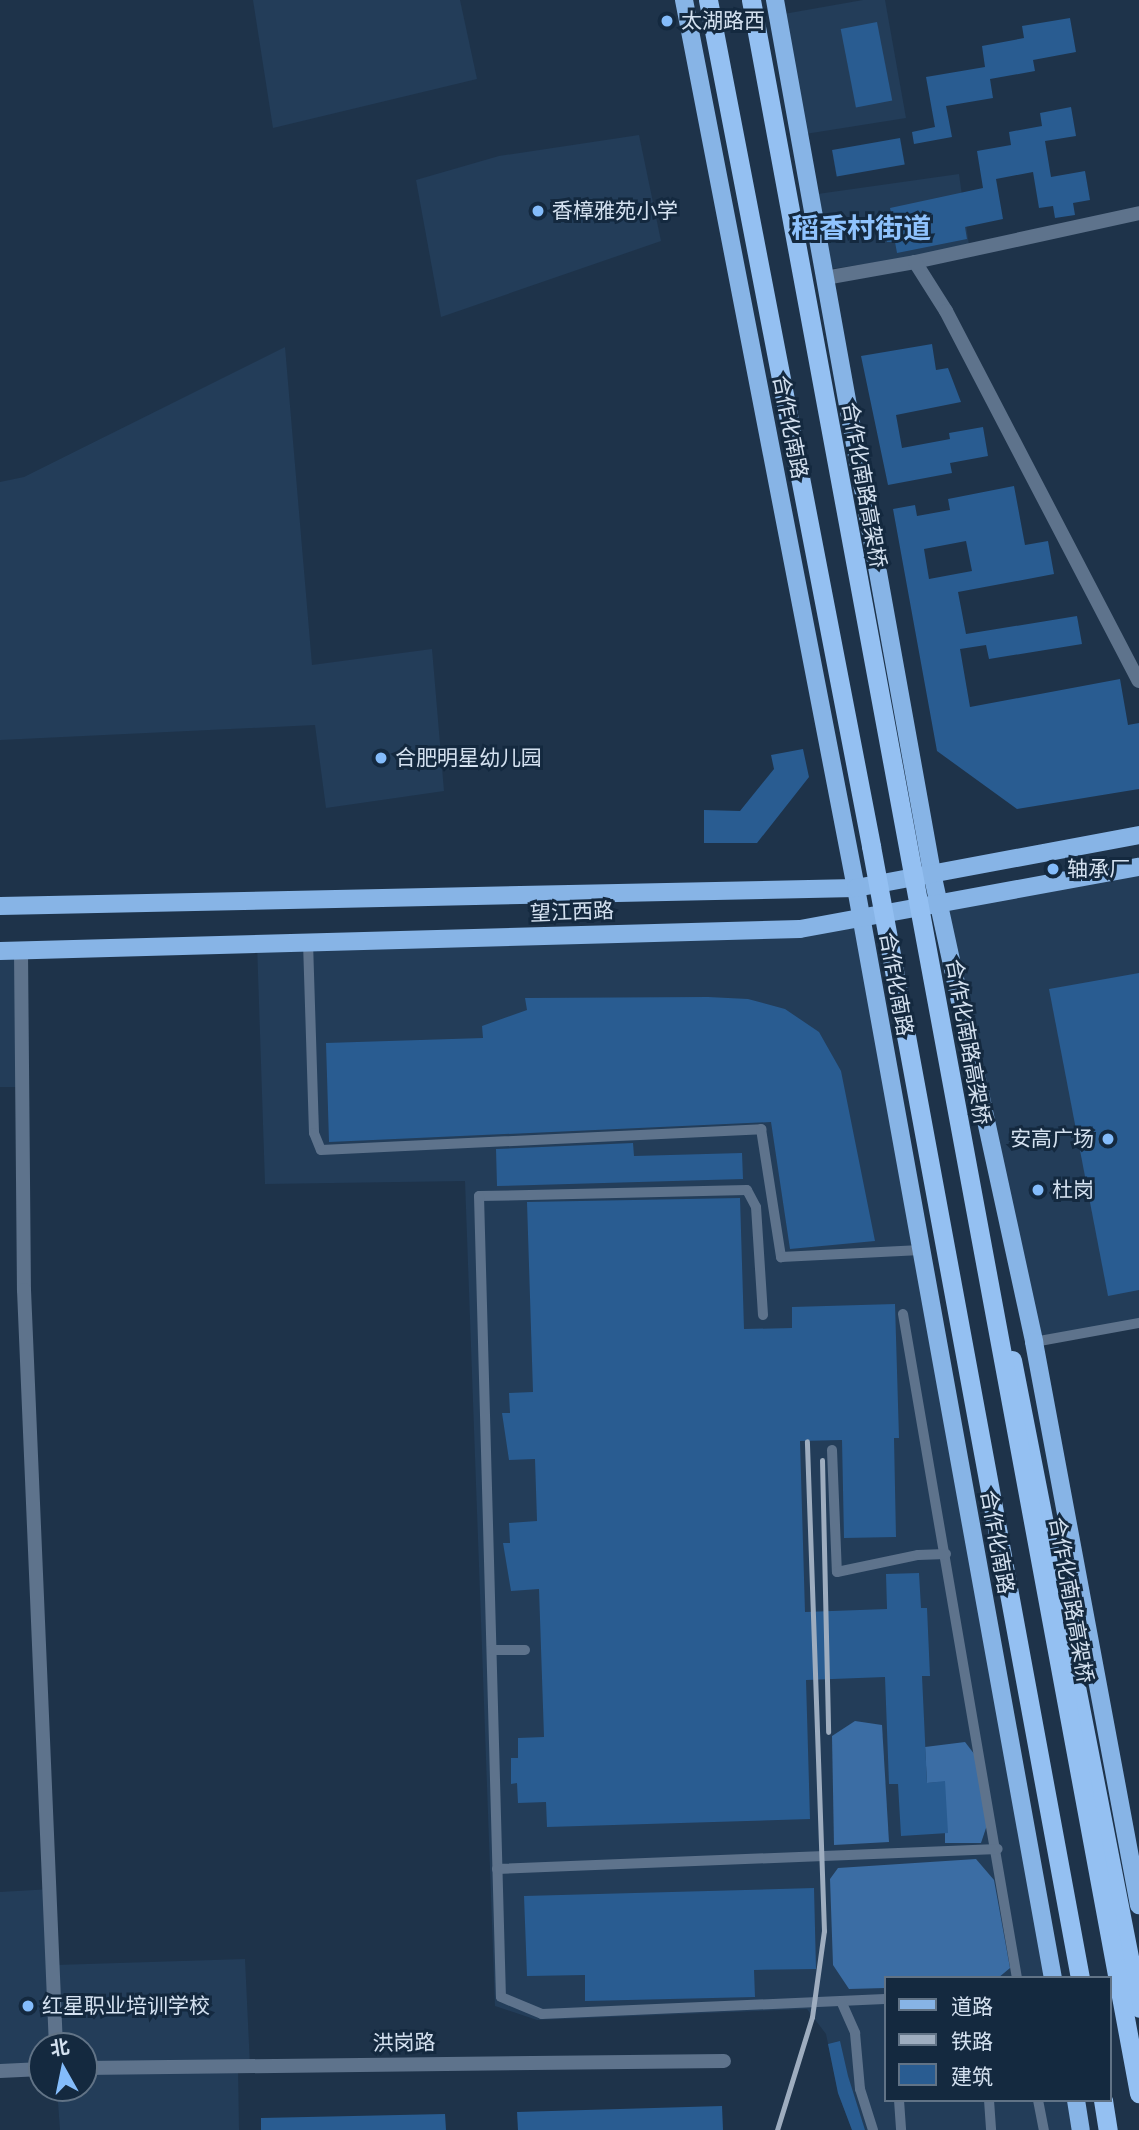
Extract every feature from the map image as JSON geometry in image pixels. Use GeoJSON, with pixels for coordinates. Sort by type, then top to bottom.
{"type":"FeatureCollection","features":[{"type":"Feature","properties":{"kind":"highway"},"geometry":{"type":"LineString","coordinates":[[708,0],[871,846],[1080,1976]]}},
{"type":"Feature","properties":{"kind":"highway","name":"合作化南路高架桥"},"geometry":{"type":"LineString","coordinates":[[751,0],[1139,2093]]}},
{"type":"Feature","properties":{"kind":"highway"},"geometry":{"type":"LineString","coordinates":[[976,1214],[1035,1466],[1139,2008]]}},
{"type":"Feature","properties":{"kind":"highway"},"geometry":{"type":"LineString","coordinates":[[1103,2102],[1108,2130]]}},
{"type":"Feature","properties":{"kind":"main road","name":"合作化南路"},"geometry":{"type":"LineString","coordinates":[[684,0],[856,888],[1054,1976]]}},
{"type":"Feature","properties":{"kind":"main road"},"geometry":{"type":"LineString","coordinates":[[775,0],[932,873],[1034,1342],[1139,1905]]}},
{"type":"Feature","properties":{"kind":"main road","name":"望江西路"},"geometry":{"type":"LineString","coordinates":[[0,906],[856,888],[1139,835]]}},
{"type":"Feature","properties":{"kind":"main road","name":"望江西路"},"geometry":{"type":"LineString","coordinates":[[0,951],[800,929],[1139,867]]}},
{"type":"Feature","properties":{"kind":"main road"},"geometry":{"type":"LineString","coordinates":[[1076,2102],[1081,2130]]}},
{"type":"Feature","properties":{"kind":"street"},"geometry":{"type":"LineString","coordinates":[[825,278],[915,262],[1139,213]]}},
{"type":"Feature","properties":{"kind":"street"},"geometry":{"type":"LineString","coordinates":[[915,262],[952,322],[1139,681]]}},
{"type":"Feature","properties":{"kind":"street"},"geometry":{"type":"LineString","coordinates":[[21,951],[24,1290],[55,2032]]}},
{"type":"Feature","properties":{"kind":"street","name":"洪岗路"},"geometry":{"type":"LineString","coordinates":[[98,2068],[724,2061]]}},
{"type":"Feature","properties":{"kind":"street"},"geometry":{"type":"LineString","coordinates":[[0,2071],[28,2070]]}},
{"type":"Feature","properties":{"kind":"lane"},"geometry":{"type":"LineString","coordinates":[[308,942],[314,1133],[321,1150],[761,1129],[781,1257],[921,1250]]}},
{"type":"Feature","properties":{"kind":"lane"},"geometry":{"type":"LineString","coordinates":[[763,1315],[756,1207],[747,1190],[479,1196],[501,1997],[542,2014],[884,1999]]}},
{"type":"Feature","properties":{"kind":"lane"},"geometry":{"type":"LineString","coordinates":[[904,1314],[998,1849],[1017,1976]]}},
{"type":"Feature","properties":{"kind":"lane"},"geometry":{"type":"LineString","coordinates":[[1034,1342],[1139,1323]]}},
{"type":"Feature","properties":{"kind":"lane"},"geometry":{"type":"LineString","coordinates":[[832,1450],[836,1572],[918,1555],[946,1554]]}},
{"type":"Feature","properties":{"kind":"lane"},"geometry":{"type":"LineString","coordinates":[[492,1650],[525,1650]]}},
{"type":"Feature","properties":{"kind":"lane"},"geometry":{"type":"LineString","coordinates":[[497,1869],[998,1849]]}},
{"type":"Feature","properties":{"kind":"lane"},"geometry":{"type":"LineString","coordinates":[[841,2001],[855,2033],[860,2089],[873,2130]]}},
{"type":"Feature","properties":{"kind":"lane"},"geometry":{"type":"LineString","coordinates":[[898,2102],[901,2130]]}},
{"type":"Feature","properties":{"kind":"lane"},"geometry":{"type":"LineString","coordinates":[[989,2102],[991,2130]]}},
{"type":"Feature","properties":{"kind":"lane"},"geometry":{"type":"LineString","coordinates":[[1038,2102],[1044,2130]]}},
{"type":"Feature","properties":{"kind":"shaded area"},"geometry":{"type":"Polygon","coordinates":[[[253,0],[460,0],[477,79],[273,128],[253,0]]]}},
{"type":"Feature","properties":{"kind":"shaded area"},"geometry":{"type":"Polygon","coordinates":[[[863,0],[885,0],[906,118],[799,135],[778,15],[863,0]]]}},
{"type":"Feature","properties":{"kind":"shaded area","name":"香樟雅苑小学"},"geometry":{"type":"Polygon","coordinates":[[[639,135],[661,241],[441,317],[416,180],[499,156],[639,135]]]}},
{"type":"Feature","properties":{"kind":"shaded area"},"geometry":{"type":"Polygon","coordinates":[[[959,174],[970,249],[821,270],[810,195],[959,174]]]}},
{"type":"Feature","properties":{"kind":"shaded area"},"geometry":{"type":"Polygon","coordinates":[[[285,347],[312,665],[432,649],[444,791],[326,808],[315,725],[0,740],[0,482],[24,477],[285,347]]]}},
{"type":"Feature","properties":{"kind":"shaded area","name":"安高广场"},"geometry":{"type":"Polygon","coordinates":[[[1139,867],[1139,1323],[1034,1342],[938,904],[1139,867]]]}},
{"type":"Feature","properties":{"kind":"shaded area"},"geometry":{"type":"Polygon","coordinates":[[[861,917],[1053,1976],[884,1976],[884,2102],[1076,2102],[1081,2130],[852,2130],[838,2093],[826,2034],[807,2009],[537,2020],[495,2006],[465,1181],[265,1184],[257,943],[800,929],[861,917]]]}},
{"type":"Feature","properties":{"kind":"shaded area"},"geometry":{"type":"Polygon","coordinates":[[[0,951],[21,951],[21,1087],[0,1087],[0,951]]]}},
{"type":"Feature","properties":{"kind":"shaded area"},"geometry":{"type":"Polygon","coordinates":[[[855,1721],[882,1725],[889,1842],[834,1845],[832,1736],[855,1721]]]}},
{"type":"Feature","properties":{"kind":"shaded area"},"geometry":{"type":"Polygon","coordinates":[[[965,1742],[975,1755],[987,1825],[981,1843],[945,1843],[945,1782],[927,1783],[925,1747],[965,1742]]]}},
{"type":"Feature","properties":{"kind":"shaded area"},"geometry":{"type":"Polygon","coordinates":[[[976,1859],[994,1880],[1010,1968],[1000,1976],[884,1976],[884,1988],[849,1989],[833,1965],[830,1879],[838,1868],[976,1859]]]}},
{"type":"Feature","properties":{"kind":"shaded area"},"geometry":{"type":"Polygon","coordinates":[[[52,1889],[56,1965],[245,1959],[250,2066],[238,2066],[239,2130],[60,2130],[58,2102],[98,2102],[98,2032],[28,2032],[28,2070],[0,2071],[0,1892],[52,1889]]]}},
{"type":"Feature","properties":{"kind":"building"},"geometry":{"type":"Polygon","coordinates":[[[1070,18],[1076,52],[1033,60],[1035,71],[990,79],[993,98],[946,106],[952,137],[914,144],[912,132],[935,127],[926,77],[985,67],[982,46],[1024,38],[1022,26],[1070,18]]]}},
{"type":"Feature","properties":{"kind":"building"},"geometry":{"type":"Polygon","coordinates":[[[877,22],[892,101],[856,108],[841,29],[877,22]]]}},
{"type":"Feature","properties":{"kind":"building"},"geometry":{"type":"Polygon","coordinates":[[[1071,107],[1076,136],[1045,141],[1051,177],[1085,171],[1090,200],[1073,203],[1075,215],[1055,218],[1053,206],[1039,208],[1033,172],[996,179],[1003,219],[965,227],[967,239],[897,253],[895,242],[887,242],[883,233],[885,219],[892,217],[890,208],[983,188],[977,151],[1011,145],[1009,132],[1042,126],[1040,113],[1071,107]]]}},
{"type":"Feature","properties":{"kind":"building"},"geometry":{"type":"Polygon","coordinates":[[[900,138],[905,165],[837,177],[832,150],[900,138]]]}},
{"type":"Feature","properties":{"kind":"building"},"geometry":{"type":"Polygon","coordinates":[[[932,344],[936,370],[948,368],[961,402],[896,415],[902,448],[950,439],[949,433],[983,427],[988,456],[950,463],[952,473],[888,485],[861,356],[932,344]]]}},
{"type":"Feature","properties":{"kind":"building"},"geometry":{"type":"Polygon","coordinates":[[[1014,486],[1025,545],[1048,541],[1054,574],[958,592],[966,634],[1077,616],[1082,644],[989,659],[986,645],[960,649],[970,707],[1120,679],[1128,725],[1139,723],[1139,789],[1017,809],[937,751],[893,509],[915,505],[917,516],[950,510],[948,499],[1014,486]],[[966,541],[924,549],[929,579],[972,571],[966,541]]]}},
{"type":"Feature","properties":{"kind":"building"},"geometry":{"type":"Polygon","coordinates":[[[803,749],[809,777],[757,843],[704,843],[704,810],[740,811],[774,769],[771,755],[803,749]]]}},
{"type":"Feature","properties":{"kind":"building","name":"安高广场"},"geometry":{"type":"Polygon","coordinates":[[[1139,973],[1139,1290],[1108,1296],[1049,989],[1139,973]]]}},
{"type":"Feature","properties":{"kind":"building"},"geometry":{"type":"Polygon","coordinates":[[[525,998],[748,999],[785,1009],[819,1032],[841,1071],[875,1241],[790,1249],[771,1122],[329,1142],[326,1043],[483,1038],[482,1026],[527,1010],[525,998]]]}},
{"type":"Feature","properties":{"kind":"building"},"geometry":{"type":"Polygon","coordinates":[[[633,1143],[634,1156],[742,1153],[743,1179],[497,1186],[496,1149],[633,1143]]]}},
{"type":"Feature","properties":{"kind":"building"},"geometry":{"type":"Polygon","coordinates":[[[740,1198],[744,1329],[792,1328],[792,1307],[895,1304],[899,1438],[894,1438],[896,1537],[844,1538],[842,1440],[800,1441],[805,1612],[887,1609],[886,1574],[919,1573],[921,1608],[927,1608],[930,1676],[922,1676],[927,1783],[945,1781],[948,1833],[901,1836],[898,1784],[889,1784],[885,1677],[806,1680],[810,1819],[547,1827],[546,1802],[518,1803],[517,1783],[511,1784],[511,1758],[518,1758],[518,1738],[544,1737],[539,1589],[511,1591],[503,1543],[510,1543],[509,1523],[537,1521],[535,1459],[509,1460],[502,1413],[510,1413],[509,1393],[533,1392],[527,1202],[740,1198]]]}},
{"type":"Feature","properties":{"kind":"building"},"geometry":{"type":"Polygon","coordinates":[[[814,1888],[816,1969],[754,1970],[755,1997],[585,2001],[585,1975],[527,1976],[524,1896],[814,1888]]]}},
{"type":"Feature","properties":{"kind":"building"},"geometry":{"type":"Polygon","coordinates":[[[840,2041],[865,2130],[852,2130],[838,2093],[828,2044],[840,2041]]]}},
{"type":"Feature","properties":{"kind":"building"},"geometry":{"type":"Polygon","coordinates":[[[722,2106],[723,2130],[518,2130],[517,2112],[722,2106]]]}},
{"type":"Feature","properties":{"kind":"building"},"geometry":{"type":"Polygon","coordinates":[[[445,2114],[446,2130],[261,2130],[261,2118],[445,2114]]]}},
{"type":"Feature","properties":{"kind":"railway"},"geometry":{"type":"LineString","coordinates":[[777,2130],[812,2017],[824,1931],[807,1441]]}},
{"type":"Feature","properties":{"kind":"railway"},"geometry":{"type":"LineString","coordinates":[[822,1460],[828,1732]]}},
{"type":"Feature","properties":{"kind":"place","name":"太湖路西"},"geometry":{"type":"Point","coordinates":[667,21]}},
{"type":"Feature","properties":{"kind":"place","name":"香樟雅苑小学"},"geometry":{"type":"Point","coordinates":[538,211]}},
{"type":"Feature","properties":{"kind":"place","name":"合肥明星幼儿园"},"geometry":{"type":"Point","coordinates":[381,758]}},
{"type":"Feature","properties":{"kind":"place","name":"轴承厂"},"geometry":{"type":"Point","coordinates":[1053,869]}},
{"type":"Feature","properties":{"kind":"place","name":"安高广场"},"geometry":{"type":"Point","coordinates":[1108,1139]}},
{"type":"Feature","properties":{"kind":"place","name":"杜岗"},"geometry":{"type":"Point","coordinates":[1038,1190]}},
{"type":"Feature","properties":{"kind":"place","name":"红星职业培训学校"},"geometry":{"type":"Point","coordinates":[28,2006]}},
{"type":"Feature","properties":{"kind":"district","name":"稻香村街道"},"geometry":{"type":"Point","coordinates":[861,228]}}]}
